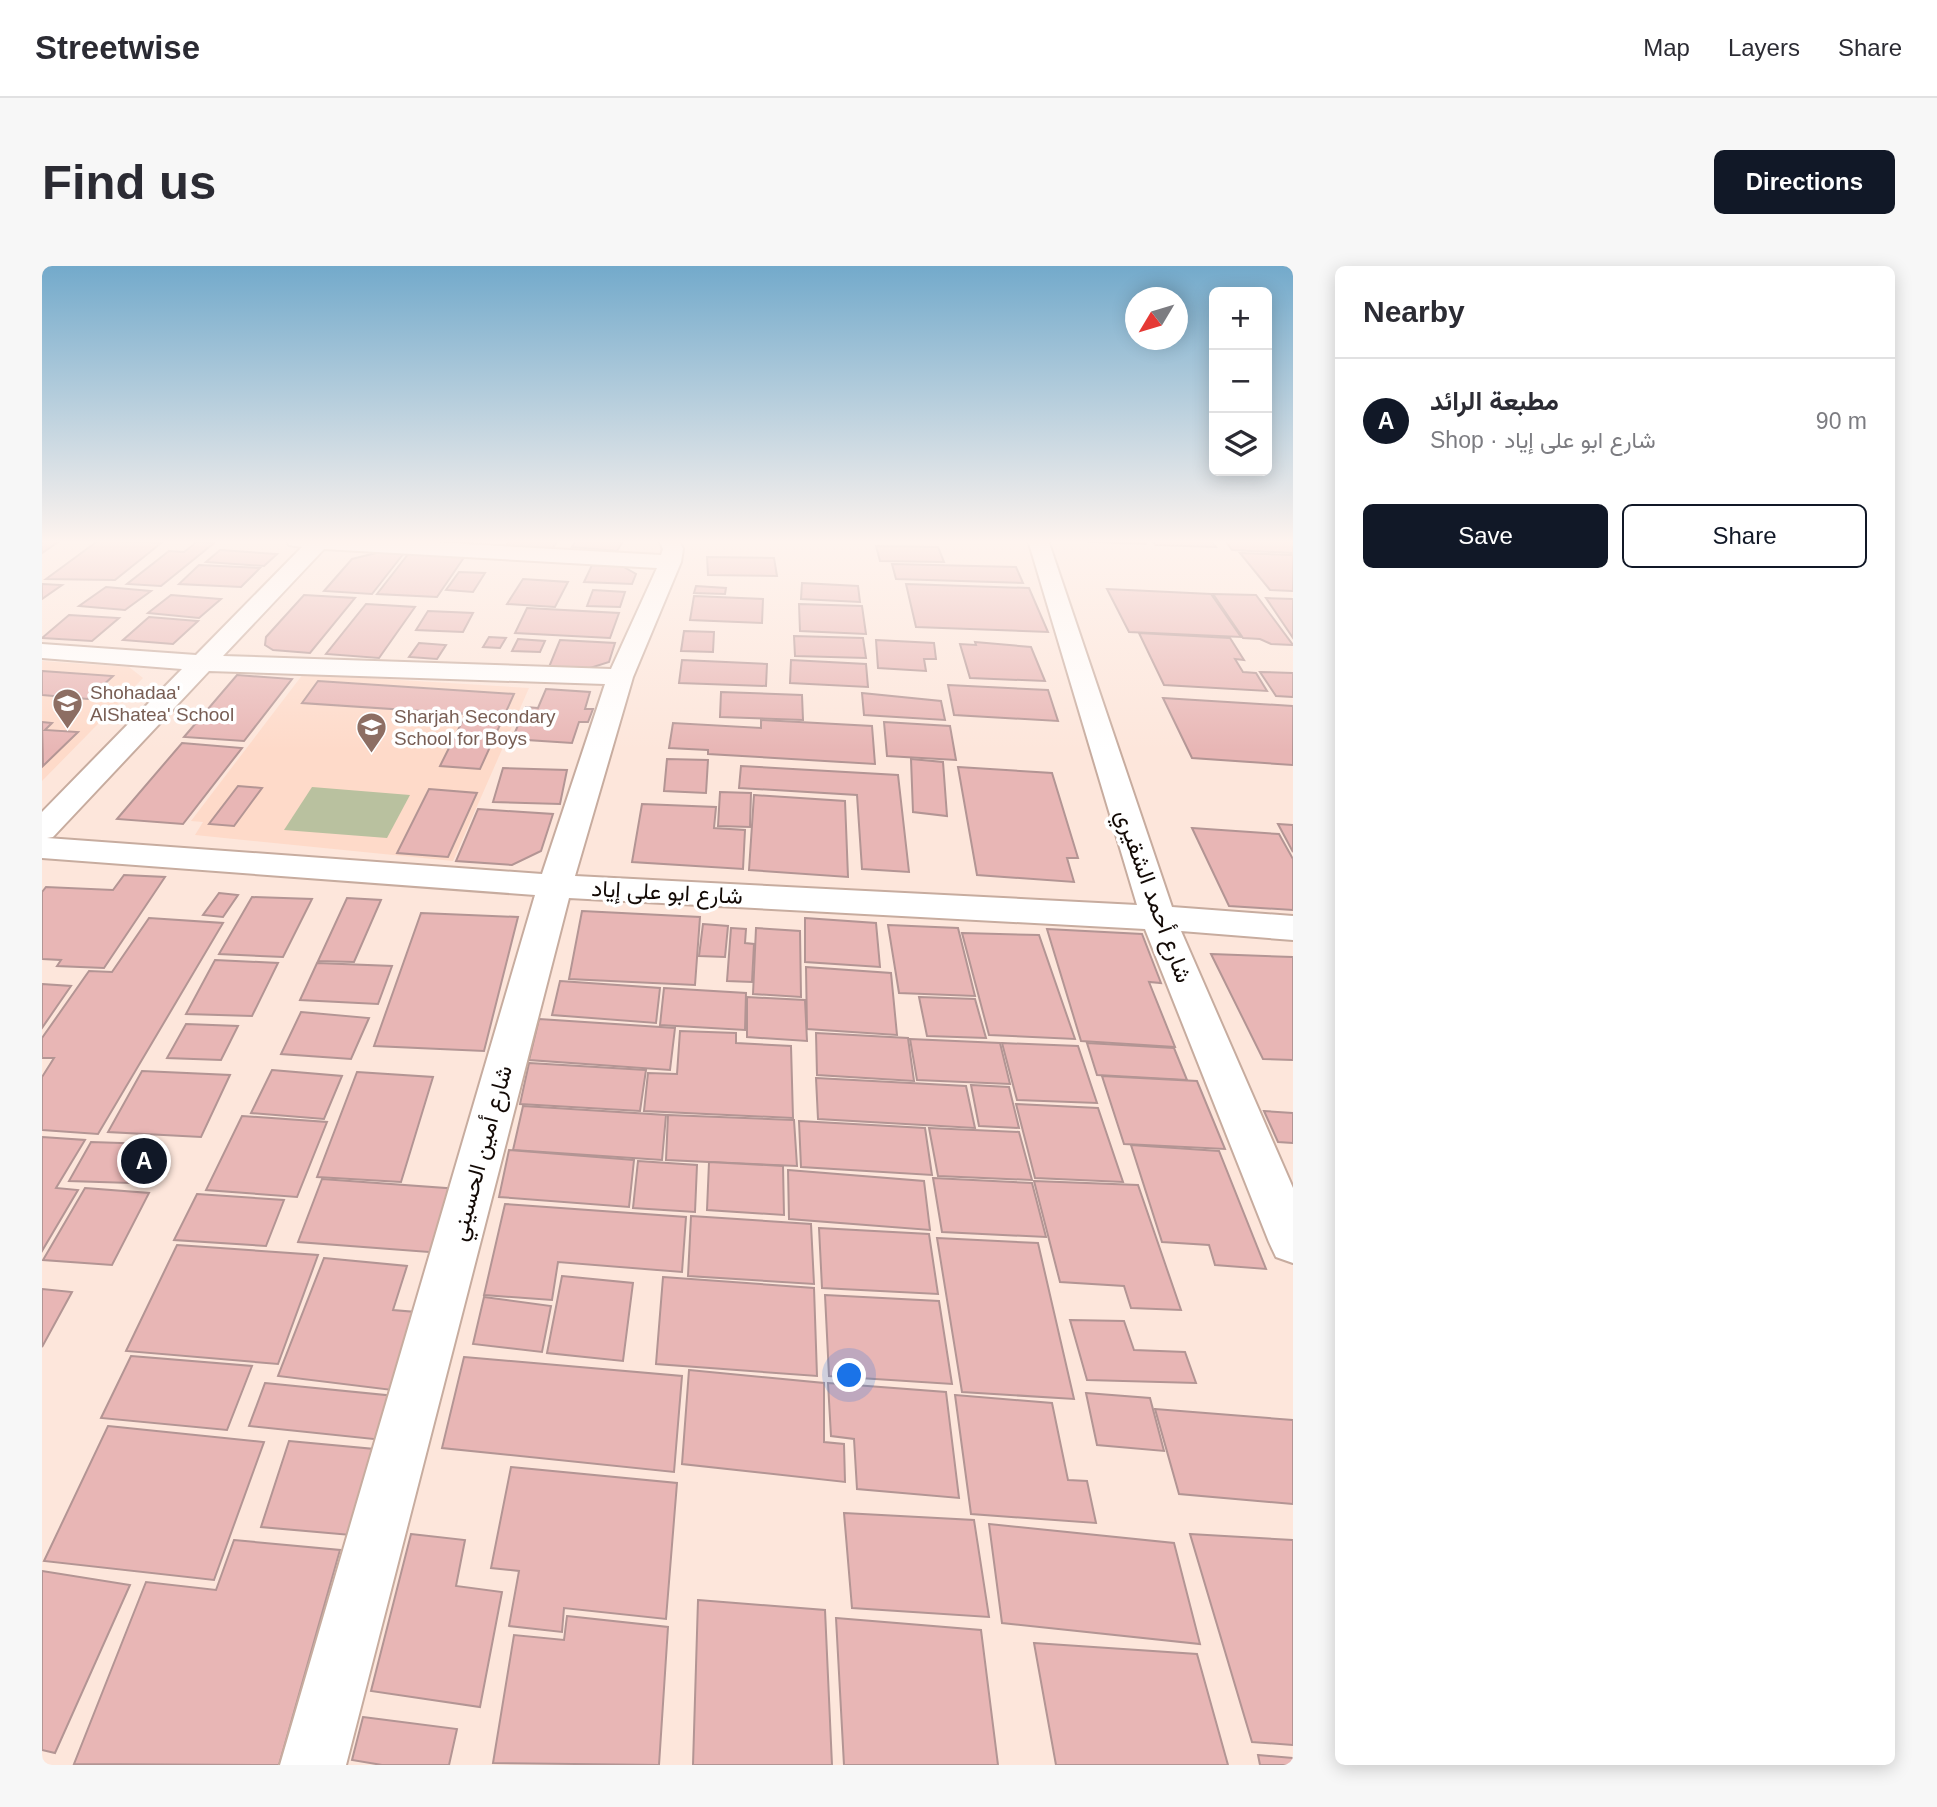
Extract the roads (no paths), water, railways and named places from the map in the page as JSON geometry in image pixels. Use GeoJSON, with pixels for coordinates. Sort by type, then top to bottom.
{"type":"FeatureCollection","features":[{"type":"Feature","properties":{"kind":"street"},"geometry":{"type":"LineString","coordinates":[[42,830],[252,610]]}},
{"type":"Feature","properties":{"kind":"street","name":"شارع أمين الحسيني"},"geometry":{"type":"LineString","coordinates":[[313,1765],[555,886],[620,677],[648,610]]}},
{"type":"Feature","properties":{"kind":"street","name":"شارع أحمد الشقيري"},"geometry":{"type":"LineString","coordinates":[[1060,610],[1158,918],[1293,1242]]}},
{"type":"Feature","properties":{"kind":"street"},"geometry":{"type":"LineString","coordinates":[[42,651],[200,663],[620,677]]}},
{"type":"Feature","properties":{"kind":"street","name":"شارع ابو على إياد"},"geometry":{"type":"LineString","coordinates":[[42,848],[555,886],[1158,918],[1293,928]]}},
{"type":"Feature","properties":{"kind":"place","name":"Shohadaa' AlShatea' School"},"geometry":{"type":"Point","coordinates":[67,730]}},
{"type":"Feature","properties":{"kind":"place","name":"Sharjah Secondary School for Boys"},"geometry":{"type":"Point","coordinates":[371,754]}},
{"type":"Feature","properties":{"kind":"place","name":"مطبعة الرائد"},"geometry":{"type":"Point","coordinates":[144,1161]}}]}
